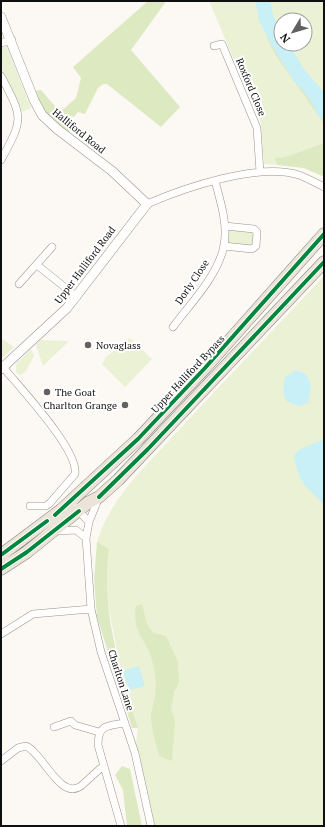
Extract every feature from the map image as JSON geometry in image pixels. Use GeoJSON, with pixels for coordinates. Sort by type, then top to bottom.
{"type":"FeatureCollection","features":[{"type":"Feature","properties":{"kind":"main road","name":"Upper Halliford Bypass"},"geometry":{"type":"LineString","coordinates":[[1,555],[61,510],[138,439],[205,368],[324,234]]}},
{"type":"Feature","properties":{"kind":"main road"},"geometry":{"type":"LineString","coordinates":[[1,569],[28,552],[89,502],[99,497],[143,454],[324,262]]}},
{"type":"Feature","properties":{"kind":"street","name":"Halliford Road"},"geometry":{"type":"LineString","coordinates":[[1,17],[12,40],[34,100],[42,115],[57,129],[112,171],[147,204]]}},
{"type":"Feature","properties":{"kind":"street"},"geometry":{"type":"LineString","coordinates":[[1,43],[12,40]]}},
{"type":"Feature","properties":{"kind":"street","name":"Roxford Close"},"geometry":{"type":"LineString","coordinates":[[214,46],[222,44],[258,128],[260,172]]}},
{"type":"Feature","properties":{"kind":"street"},"geometry":{"type":"LineString","coordinates":[[1,76],[16,104],[19,119],[17,131],[1,160]]}},
{"type":"Feature","properties":{"kind":"street"},"geometry":{"type":"LineString","coordinates":[[147,204],[184,188],[260,172],[299,175],[324,187]]}},
{"type":"Feature","properties":{"kind":"street","name":"Dorly Close"},"geometry":{"type":"LineString","coordinates":[[173,327],[214,272],[224,246],[224,214],[215,181]]}},
{"type":"Feature","properties":{"kind":"street","name":"Upper Halliford Road"},"geometry":{"type":"LineString","coordinates":[[2,368],[58,317],[77,297],[147,204]]}},
{"type":"Feature","properties":{"kind":"street"},"geometry":{"type":"LineString","coordinates":[[224,226],[254,229],[257,232],[256,246],[252,249],[224,246]]}},
{"type":"Feature","properties":{"kind":"street"},"geometry":{"type":"LineString","coordinates":[[19,284],[52,247]]}},
{"type":"Feature","properties":{"kind":"street"},"geometry":{"type":"LineString","coordinates":[[37,265],[77,297]]}},
{"type":"Feature","properties":{"kind":"street"},"geometry":{"type":"LineString","coordinates":[[2,368],[53,427],[66,446],[75,467],[75,474],[50,503],[46,506],[30,506]]}},
{"type":"Feature","properties":{"kind":"street","name":"Charlton Lane"},"geometry":{"type":"LineString","coordinates":[[99,497],[89,522],[86,538],[92,609],[101,652],[135,753],[151,826]]}},
{"type":"Feature","properties":{"kind":"street"},"geometry":{"type":"LineString","coordinates":[[61,510],[72,505],[89,522]]}},
{"type":"Feature","properties":{"kind":"street"},"geometry":{"type":"LineString","coordinates":[[55,531],[76,530],[86,538]]}},
{"type":"Feature","properties":{"kind":"street"},"geometry":{"type":"LineString","coordinates":[[1,634],[27,616],[33,614],[92,609]]}},
{"type":"Feature","properties":{"kind":"street"},"geometry":{"type":"LineString","coordinates":[[54,727],[71,721],[75,725],[99,732],[108,726],[125,723]]}},
{"type":"Feature","properties":{"kind":"street"},"geometry":{"type":"LineString","coordinates":[[99,732],[98,745],[121,826]]}},
{"type":"Feature","properties":{"kind":"street"},"geometry":{"type":"LineString","coordinates":[[1,761],[18,748],[26,746],[29,747],[61,785],[70,789],[76,789],[103,766]]}},
{"type":"Feature","properties":{"kind":"green space"},"geometry":{"type":"Polygon","coordinates":[[[148,1],[164,1],[165,3],[131,50],[180,107],[161,127],[107,84],[103,84],[98,88],[85,114],[78,112],[74,117],[66,115],[63,119],[72,127],[68,134],[40,107],[34,91],[41,90],[60,112],[76,98],[81,78],[73,67],[148,1]]]}},
{"type":"Feature","properties":{"kind":"green space"},"geometry":{"type":"Polygon","coordinates":[[[209,1],[255,1],[273,48],[273,52],[274,52],[324,124],[324,143],[285,157],[276,158],[277,165],[264,164],[261,123],[209,1]]]}},
{"type":"Feature","properties":{"kind":"green space"},"geometry":{"type":"Polygon","coordinates":[[[255,1],[261,1],[263,18],[273,38],[273,50],[267,38],[255,1]]]}},
{"type":"Feature","properties":{"kind":"green space"},"geometry":{"type":"Polygon","coordinates":[[[265,1],[324,1],[324,102],[321,95],[300,71],[289,52],[313,52],[313,12],[273,12],[273,23],[265,1]]]}},
{"type":"Feature","properties":{"kind":"green space"},"geometry":{"type":"Polygon","coordinates":[[[6,45],[31,108],[22,112],[1,68],[1,46],[6,45]]]}},
{"type":"Feature","properties":{"kind":"green space"},"geometry":{"type":"Polygon","coordinates":[[[274,52],[281,52],[295,74],[316,98],[324,116],[324,124],[274,52]]]}},
{"type":"Feature","properties":{"kind":"green space"},"geometry":{"type":"Polygon","coordinates":[[[324,143],[324,177],[304,168],[277,165],[275,158],[285,157],[324,143]]]}},
{"type":"Feature","properties":{"kind":"green space"},"geometry":{"type":"Polygon","coordinates":[[[225,226],[254,229],[256,246],[224,246],[225,226]]]}},
{"type":"Feature","properties":{"kind":"green space"},"geometry":{"type":"Polygon","coordinates":[[[324,276],[324,826],[151,826],[135,753],[138,728],[121,672],[107,598],[105,572],[109,549],[97,542],[111,511],[130,483],[141,470],[324,276]]]}},
{"type":"Feature","properties":{"kind":"green space"},"geometry":{"type":"Polygon","coordinates":[[[1,338],[14,347],[1,359],[1,338]]]}},
{"type":"Feature","properties":{"kind":"green space"},"geometry":{"type":"Polygon","coordinates":[[[130,338],[152,359],[125,387],[102,364],[106,357],[130,338]]]}},
{"type":"Feature","properties":{"kind":"green space"},"geometry":{"type":"Polygon","coordinates":[[[40,340],[69,341],[43,366],[36,345],[40,340]]]}},
{"type":"Feature","properties":{"kind":"green space"},"geometry":{"type":"Polygon","coordinates":[[[31,349],[34,356],[26,371],[20,376],[16,372],[16,364],[31,349]]]}},
{"type":"Feature","properties":{"kind":"green space"},"geometry":{"type":"Polygon","coordinates":[[[97,542],[109,549],[107,595],[110,617],[119,662],[138,728],[132,728],[97,617],[94,579],[97,542]]]}},
{"type":"Feature","properties":{"kind":"green space"},"geometry":{"type":"Polygon","coordinates":[[[142,604],[147,624],[153,633],[166,636],[178,662],[179,682],[174,692],[171,709],[175,721],[172,761],[159,756],[151,720],[156,692],[155,673],[149,652],[138,630],[135,616],[136,606],[142,604]]]}},
{"type":"Feature","properties":{"kind":"green space"},"geometry":{"type":"Polygon","coordinates":[[[122,766],[130,769],[142,826],[127,826],[123,790],[115,775],[122,766]]]}},
{"type":"Feature","properties":{"kind":"water"},"geometry":{"type":"Polygon","coordinates":[[[296,370],[306,374],[311,385],[308,403],[299,406],[286,401],[283,390],[285,377],[296,370]]]}},
{"type":"Feature","properties":{"kind":"water"},"geometry":{"type":"Polygon","coordinates":[[[321,440],[324,442],[324,505],[307,488],[298,474],[294,455],[299,450],[321,440]]]}},
{"type":"Feature","properties":{"kind":"water"},"geometry":{"type":"Polygon","coordinates":[[[139,666],[145,686],[129,690],[123,671],[139,666]]]}},
{"type":"Feature","properties":{"kind":"waterway"},"geometry":{"type":"LineString","coordinates":[[263,1],[266,18],[276,38],[299,75],[317,96],[324,111]]}},
{"type":"Feature","properties":{"kind":"cycle path"},"geometry":{"type":"LineString","coordinates":[[55,515],[138,439],[205,368],[324,234]]}},
{"type":"Feature","properties":{"kind":"cycle path"},"geometry":{"type":"LineString","coordinates":[[99,497],[148,449],[324,262]]}},
{"type":"Feature","properties":{"kind":"cycle path"},"geometry":{"type":"LineString","coordinates":[[1,569],[27,552],[79,511]]}},
{"type":"Feature","properties":{"kind":"cycle path"},"geometry":{"type":"LineString","coordinates":[[1,555],[47,521]]}},
{"type":"Feature","properties":{"kind":"place","name":"Novaglass"},"geometry":{"type":"Point","coordinates":[88,345]}},
{"type":"Feature","properties":{"kind":"place","name":"The Goat"},"geometry":{"type":"Point","coordinates":[47,392]}},
{"type":"Feature","properties":{"kind":"place","name":"Charlton Grange"},"geometry":{"type":"Point","coordinates":[125,405]}}]}
